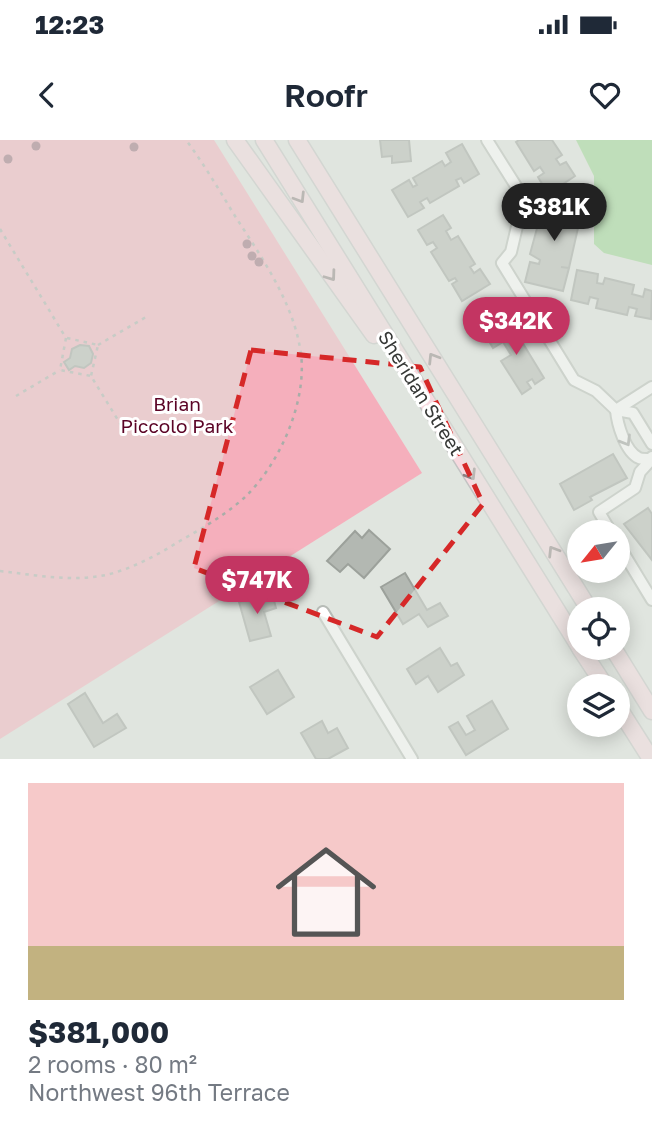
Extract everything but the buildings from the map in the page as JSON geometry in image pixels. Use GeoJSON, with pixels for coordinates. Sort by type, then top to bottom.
{"type":"FeatureCollection","features":[{"type":"Feature","properties":{"kind":"main road"},"geometry":{"type":"LineString","coordinates":[[235,140],[359,315],[425,402]]}},
{"type":"Feature","properties":{"kind":"main road","name":"Sheridan Street"},"geometry":{"type":"LineString","coordinates":[[264,140],[567,626]]}},
{"type":"Feature","properties":{"kind":"main road","name":"Sheridan Street"},"geometry":{"type":"LineString","coordinates":[[298,140],[582,597]]}},
{"type":"Feature","properties":{"kind":"main road"},"geometry":{"type":"LineString","coordinates":[[620,660],[652,711]]}},
{"type":"Feature","properties":{"kind":"main road"},"geometry":{"type":"LineString","coordinates":[[630,728],[646,755]]}},
{"type":"Feature","properties":{"kind":"street"},"geometry":{"type":"LineString","coordinates":[[487,140],[521,194],[522,205],[511,252],[502,263],[574,380],[596,391],[616,410],[633,413],[652,444]]}},
{"type":"Feature","properties":{"kind":"street"},"geometry":{"type":"LineString","coordinates":[[616,410],[652,387]]}},
{"type":"Feature","properties":{"kind":"street"},"geometry":{"type":"LineString","coordinates":[[616,410],[617,427],[634,455],[640,459],[652,458]]}},
{"type":"Feature","properties":{"kind":"street"},"geometry":{"type":"LineString","coordinates":[[604,520],[599,512],[635,488],[640,472],[652,458]]}},
{"type":"Feature","properties":{"kind":"street"},"geometry":{"type":"LineString","coordinates":[[630,564],[652,600]]}},
{"type":"Feature","properties":{"kind":"street"},"geometry":{"type":"LineString","coordinates":[[323,612],[412,759]]}},
{"type":"Feature","properties":{"kind":"path"},"geometry":{"type":"LineString","coordinates":[[0,571],[67,578],[106,575],[168,548],[229,511],[253,489],[276,454],[289,425],[300,390],[301,357],[288,307],[258,252],[186,140]]}},
{"type":"Feature","properties":{"kind":"path"},"geometry":{"type":"LineString","coordinates":[[0,229],[66,338],[60,370]]}},
{"type":"Feature","properties":{"kind":"path"},"geometry":{"type":"LineString","coordinates":[[66,338],[98,345],[146,317]]}},
{"type":"Feature","properties":{"kind":"path"},"geometry":{"type":"LineString","coordinates":[[98,345],[91,376],[121,425]]}},
{"type":"Feature","properties":{"kind":"path"},"geometry":{"type":"LineString","coordinates":[[16,396],[60,370],[91,376]]}},
{"type":"Feature","properties":{"kind":"highlighted area"},"geometry":{"type":"Polygon","coordinates":[[[251,350],[420,367],[483,504],[377,637],[194,568],[251,350]]]}},
{"type":"Feature","properties":{"kind":"green space","name":"Brian Piccolo Park"},"geometry":{"type":"Polygon","coordinates":[[[0,140],[214,140],[422,473],[0,739],[0,140]]]}},
{"type":"Feature","properties":{"kind":"shaded area"},"geometry":{"type":"Polygon","coordinates":[[[576,140],[652,140],[652,265],[604,253],[594,244],[594,176],[576,140]]]}}]}
